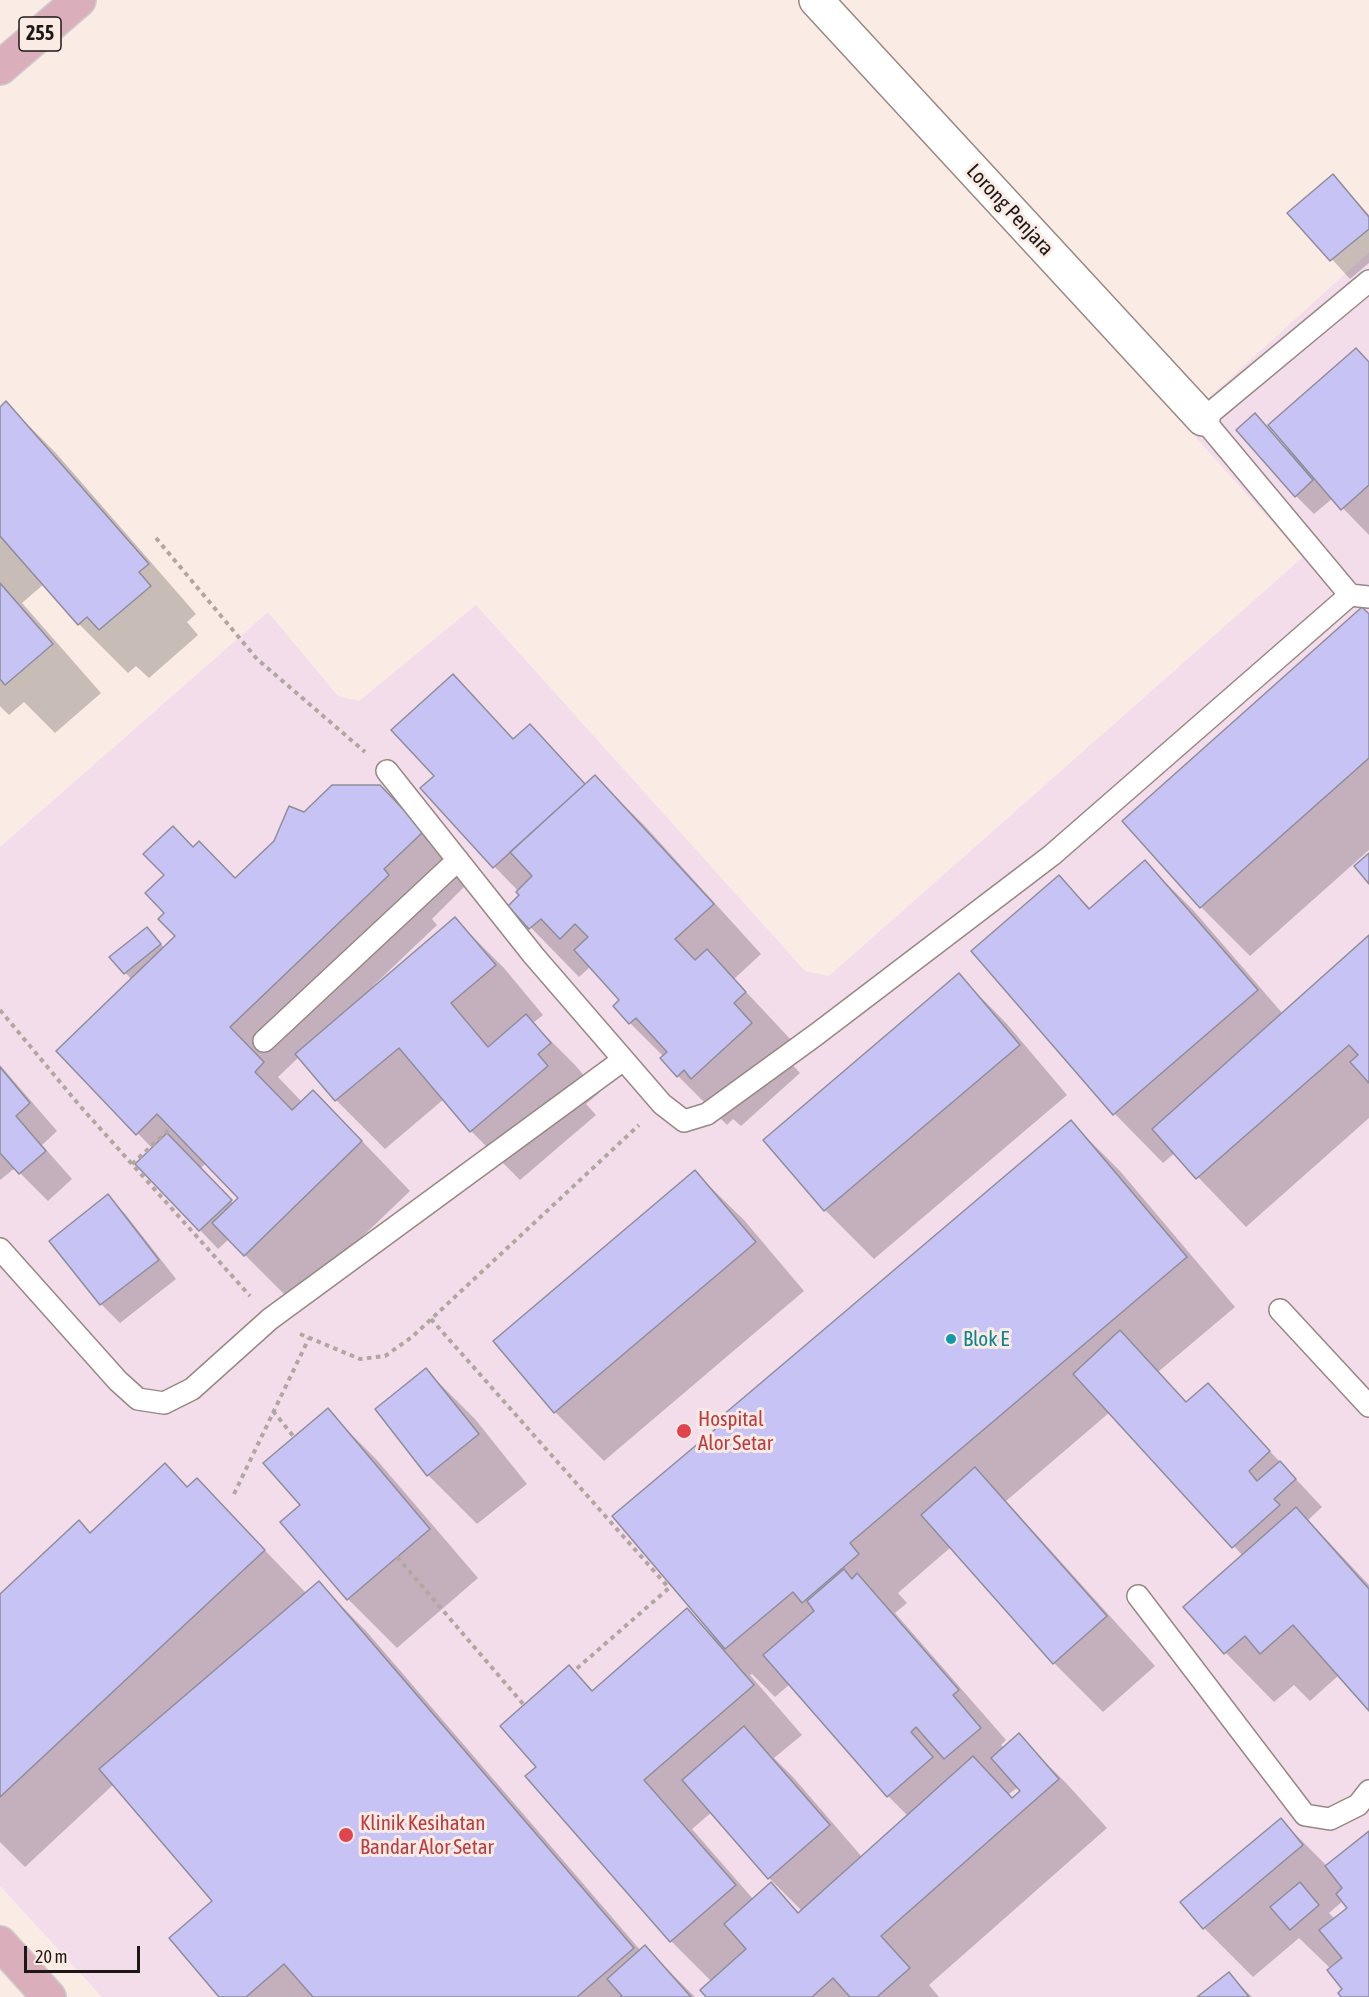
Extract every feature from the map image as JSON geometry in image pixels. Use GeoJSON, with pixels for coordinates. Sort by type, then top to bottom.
{"type":"FeatureCollection","features":[{"type":"Feature","properties":{"kind":"main road","name":"255"},"geometry":{"type":"LineString","coordinates":[[0,68],[79,0]]}},
{"type":"Feature","properties":{"kind":"main road"},"geometry":{"type":"LineString","coordinates":[[0,1943],[49,1997]]}},
{"type":"Feature","properties":{"kind":"street","name":"Lorong Penjara"},"geometry":{"type":"LineString","coordinates":[[816,0],[1203,419]]}},
{"type":"Feature","properties":{"kind":"lane"},"geometry":{"type":"LineString","coordinates":[[387,771],[534,956],[662,1104],[684,1121],[707,1114],[817,1034],[1052,855],[1360,596],[1203,419],[1369,281]]}},
{"type":"Feature","properties":{"kind":"lane"},"geometry":{"type":"LineString","coordinates":[[264,1041],[458,860]]}},
{"type":"Feature","properties":{"kind":"lane"},"geometry":{"type":"LineString","coordinates":[[0,1249],[118,1381],[138,1399],[164,1404],[192,1389],[270,1319],[623,1059]]}},
{"type":"Feature","properties":{"kind":"lane"},"geometry":{"type":"LineString","coordinates":[[1280,1310],[1369,1406]]}},
{"type":"Feature","properties":{"kind":"lane"},"geometry":{"type":"LineString","coordinates":[[1138,1596],[1305,1815],[1330,1819],[1358,1805],[1369,1791]]}},
{"type":"Feature","properties":{"kind":"path"},"geometry":{"type":"LineString","coordinates":[[156,538],[257,659],[387,771]]}},
{"type":"Feature","properties":{"kind":"path"},"geometry":{"type":"LineString","coordinates":[[0,1010],[132,1164],[270,1319],[360,1359],[385,1356],[412,1337],[662,1104]]}},
{"type":"Feature","properties":{"kind":"path"},"geometry":{"type":"LineString","coordinates":[[132,1164],[171,1128]]}},
{"type":"Feature","properties":{"kind":"path"},"geometry":{"type":"LineString","coordinates":[[431,1319],[669,1588],[574,1671]]}},
{"type":"Feature","properties":{"kind":"path"},"geometry":{"type":"LineString","coordinates":[[234,1494],[309,1338]]}},
{"type":"Feature","properties":{"kind":"path"},"geometry":{"type":"LineString","coordinates":[[273,1412],[294,1437]]}},
{"type":"Feature","properties":{"kind":"path"},"geometry":{"type":"LineString","coordinates":[[397,1557],[524,1705]]}},
{"type":"Feature","properties":{"kind":"shaded area","name":"Hospital Alor Setar"},"geometry":{"type":"Polygon","coordinates":[[[1369,252],[1369,1997],[102,1997],[0,1886],[0,847],[268,612],[338,696],[359,701],[476,605],[805,971],[829,976],[1303,557],[1182,422],[1369,252]]]}},
{"type":"Feature","properties":{"kind":"building"},"geometry":{"type":"Polygon","coordinates":[[[1333,174],[1369,217],[1369,229],[1330,261],[1287,213],[1333,174]]]}},
{"type":"Feature","properties":{"kind":"building"},"geometry":{"type":"Polygon","coordinates":[[[1356,348],[1369,362],[1369,485],[1341,510],[1268,425],[1356,348]]]}},
{"type":"Feature","properties":{"kind":"building"},"geometry":{"type":"Polygon","coordinates":[[[6,401],[149,564],[139,572],[151,586],[99,630],[87,617],[78,625],[0,536],[0,407],[6,401]]]}},
{"type":"Feature","properties":{"kind":"building"},"geometry":{"type":"Polygon","coordinates":[[[1255,413],[1313,480],[1295,497],[1236,430],[1255,413]]]}},
{"type":"Feature","properties":{"kind":"building"},"geometry":{"type":"Polygon","coordinates":[[[0,583],[53,644],[5,685],[0,679],[0,583]]]}},
{"type":"Feature","properties":{"kind":"building"},"geometry":{"type":"Polygon","coordinates":[[[1362,607],[1369,614],[1369,758],[1200,908],[1122,821],[1362,607]]]}},
{"type":"Feature","properties":{"kind":"building"},"geometry":{"type":"Polygon","coordinates":[[[453,674],[513,739],[530,724],[585,784],[493,868],[420,788],[434,776],[391,730],[453,674]]]}},
{"type":"Feature","properties":{"kind":"building"},"geometry":{"type":"Polygon","coordinates":[[[595,775],[714,904],[675,939],[695,960],[707,949],[746,992],[734,1003],[752,1023],[691,1079],[684,1070],[677,1077],[660,1058],[667,1052],[636,1018],[629,1024],[613,1006],[619,1000],[574,950],[588,937],[575,924],[560,939],[541,919],[529,929],[508,906],[519,895],[516,892],[532,876],[510,852],[595,775]]]}},
{"type":"Feature","properties":{"kind":"building"},"geometry":{"type":"Polygon","coordinates":[[[332,785],[380,785],[424,831],[384,869],[389,875],[230,1027],[264,1062],[255,1072],[292,1110],[313,1090],[362,1141],[244,1256],[212,1223],[238,1198],[157,1114],[136,1135],[56,1051],[175,936],[158,919],[164,913],[145,893],[164,875],[143,854],[173,826],[193,847],[199,841],[235,878],[274,841],[289,806],[304,812],[332,785]]]}},
{"type":"Feature","properties":{"kind":"building"},"geometry":{"type":"Polygon","coordinates":[[[1369,853],[1369,884],[1354,866],[1369,853]]]}},
{"type":"Feature","properties":{"kind":"building"},"geometry":{"type":"Polygon","coordinates":[[[1145,860],[1258,990],[1113,1115],[971,951],[1059,875],[1089,909],[1145,860]]]}},
{"type":"Feature","properties":{"kind":"building"},"geometry":{"type":"Polygon","coordinates":[[[455,917],[496,965],[451,1003],[488,1047],[526,1014],[551,1043],[538,1054],[548,1066],[470,1132],[399,1048],[335,1101],[295,1054],[455,917]]]}},
{"type":"Feature","properties":{"kind":"building"},"geometry":{"type":"Polygon","coordinates":[[[147,927],[161,944],[124,974],[109,957],[147,927]]]}},
{"type":"Feature","properties":{"kind":"building"},"geometry":{"type":"Polygon","coordinates":[[[1369,935],[1369,1083],[1350,1062],[1358,1055],[1349,1045],[1196,1179],[1152,1129],[1369,935]]]}},
{"type":"Feature","properties":{"kind":"building"},"geometry":{"type":"Polygon","coordinates":[[[959,973],[1020,1045],[824,1211],[763,1140],[959,973]]]}},
{"type":"Feature","properties":{"kind":"building"},"geometry":{"type":"Polygon","coordinates":[[[0,1067],[30,1103],[16,1116],[46,1151],[19,1174],[0,1153],[0,1067]]]}},
{"type":"Feature","properties":{"kind":"building","name":"Blok E"},"geometry":{"type":"Polygon","coordinates":[[[1071,1120],[1187,1257],[850,1543],[859,1554],[802,1603],[793,1592],[725,1649],[612,1516],[719,1426],[716,1421],[1071,1120]]]}},
{"type":"Feature","properties":{"kind":"building"},"geometry":{"type":"Polygon","coordinates":[[[167,1133],[232,1200],[199,1231],[135,1164],[167,1133]]]}},
{"type":"Feature","properties":{"kind":"building"},"geometry":{"type":"Polygon","coordinates":[[[695,1170],[756,1242],[554,1413],[493,1341],[695,1170]]]}},
{"type":"Feature","properties":{"kind":"building"},"geometry":{"type":"Polygon","coordinates":[[[108,1194],[159,1260],[100,1305],[49,1241],[108,1194]]]}},
{"type":"Feature","properties":{"kind":"building"},"geometry":{"type":"Polygon","coordinates":[[[1120,1330],[1186,1402],[1208,1383],[1270,1451],[1249,1471],[1257,1481],[1280,1461],[1296,1479],[1274,1499],[1280,1505],[1232,1548],[1073,1374],[1120,1330]]]}},
{"type":"Feature","properties":{"kind":"building"},"geometry":{"type":"Polygon","coordinates":[[[426,1368],[479,1434],[427,1476],[375,1409],[426,1368]]]}},
{"type":"Feature","properties":{"kind":"building"},"geometry":{"type":"Polygon","coordinates":[[[328,1408],[430,1529],[347,1600],[280,1522],[300,1505],[263,1463],[328,1408]]]}},
{"type":"Feature","properties":{"kind":"building"},"geometry":{"type":"Polygon","coordinates":[[[165,1463],[187,1487],[197,1478],[265,1550],[0,1797],[0,1594],[79,1520],[90,1533],[165,1463]]]}},
{"type":"Feature","properties":{"kind":"building"},"geometry":{"type":"Polygon","coordinates":[[[975,1467],[1107,1616],[1053,1664],[921,1515],[975,1467]]]}},
{"type":"Feature","properties":{"kind":"building"},"geometry":{"type":"Polygon","coordinates":[[[1296,1507],[1369,1589],[1369,1711],[1293,1625],[1260,1654],[1245,1636],[1224,1654],[1183,1607],[1296,1507]]]}},
{"type":"Feature","properties":{"kind":"building"},"geometry":{"type":"Polygon","coordinates":[[[844,1569],[852,1579],[857,1573],[959,1690],[953,1695],[981,1728],[944,1759],[916,1727],[911,1732],[933,1757],[887,1797],[763,1655],[814,1611],[807,1601],[844,1569]]]}},
{"type":"Feature","properties":{"kind":"building","name":"Klinik Kesihatan Bandar Alor Setar"},"geometry":{"type":"Polygon","coordinates":[[[319,1581],[634,1948],[577,1997],[313,1997],[284,1964],[246,1997],[219,1997],[169,1938],[212,1901],[99,1769],[319,1581]]]}},
{"type":"Feature","properties":{"kind":"building"},"geometry":{"type":"Polygon","coordinates":[[[687,1608],[754,1685],[644,1780],[736,1885],[670,1942],[525,1776],[536,1767],[500,1726],[569,1665],[592,1691],[687,1608]]]}},
{"type":"Feature","properties":{"kind":"building"},"geometry":{"type":"Polygon","coordinates":[[[744,1726],[830,1825],[768,1879],[682,1780],[744,1726]]]}},
{"type":"Feature","properties":{"kind":"building"},"geometry":{"type":"Polygon","coordinates":[[[1019,1733],[1059,1779],[881,1936],[910,1968],[877,1997],[850,1997],[833,1978],[812,1997],[706,1997],[700,1990],[746,1949],[724,1924],[771,1882],[798,1913],[973,1756],[1012,1798],[1020,1791],[991,1758],[1019,1733]]]}},
{"type":"Feature","properties":{"kind":"building"},"geometry":{"type":"Polygon","coordinates":[[[1281,1818],[1303,1845],[1203,1929],[1180,1902],[1281,1818]]]}},
{"type":"Feature","properties":{"kind":"building"},"geometry":{"type":"Polygon","coordinates":[[[1369,1831],[1369,1997],[1341,1997],[1338,1993],[1342,1989],[1327,1970],[1342,1958],[1319,1930],[1347,1908],[1336,1894],[1342,1888],[1325,1866],[1369,1831]]]}},
{"type":"Feature","properties":{"kind":"building"},"geometry":{"type":"Polygon","coordinates":[[[1300,1882],[1319,1905],[1290,1930],[1270,1907],[1300,1882]]]}},
{"type":"Feature","properties":{"kind":"building"},"geometry":{"type":"Polygon","coordinates":[[[645,1945],[691,1997],[620,1997],[622,1996],[607,1979],[645,1945]]]}},
{"type":"Feature","properties":{"kind":"building"},"geometry":{"type":"Polygon","coordinates":[[[1229,1972],[1249,1997],[1197,1997],[1229,1972]]]}},
{"type":"Feature","properties":{"kind":"place","name":"Blok E"},"geometry":{"type":"Point","coordinates":[951,1339]}},
{"type":"Feature","properties":{"kind":"place","name":"Hospital Alor Setar"},"geometry":{"type":"Point","coordinates":[684,1431]}},
{"type":"Feature","properties":{"kind":"place","name":"Klinik Kesihatan Bandar Alor Setar"},"geometry":{"type":"Point","coordinates":[346,1835]}}]}
